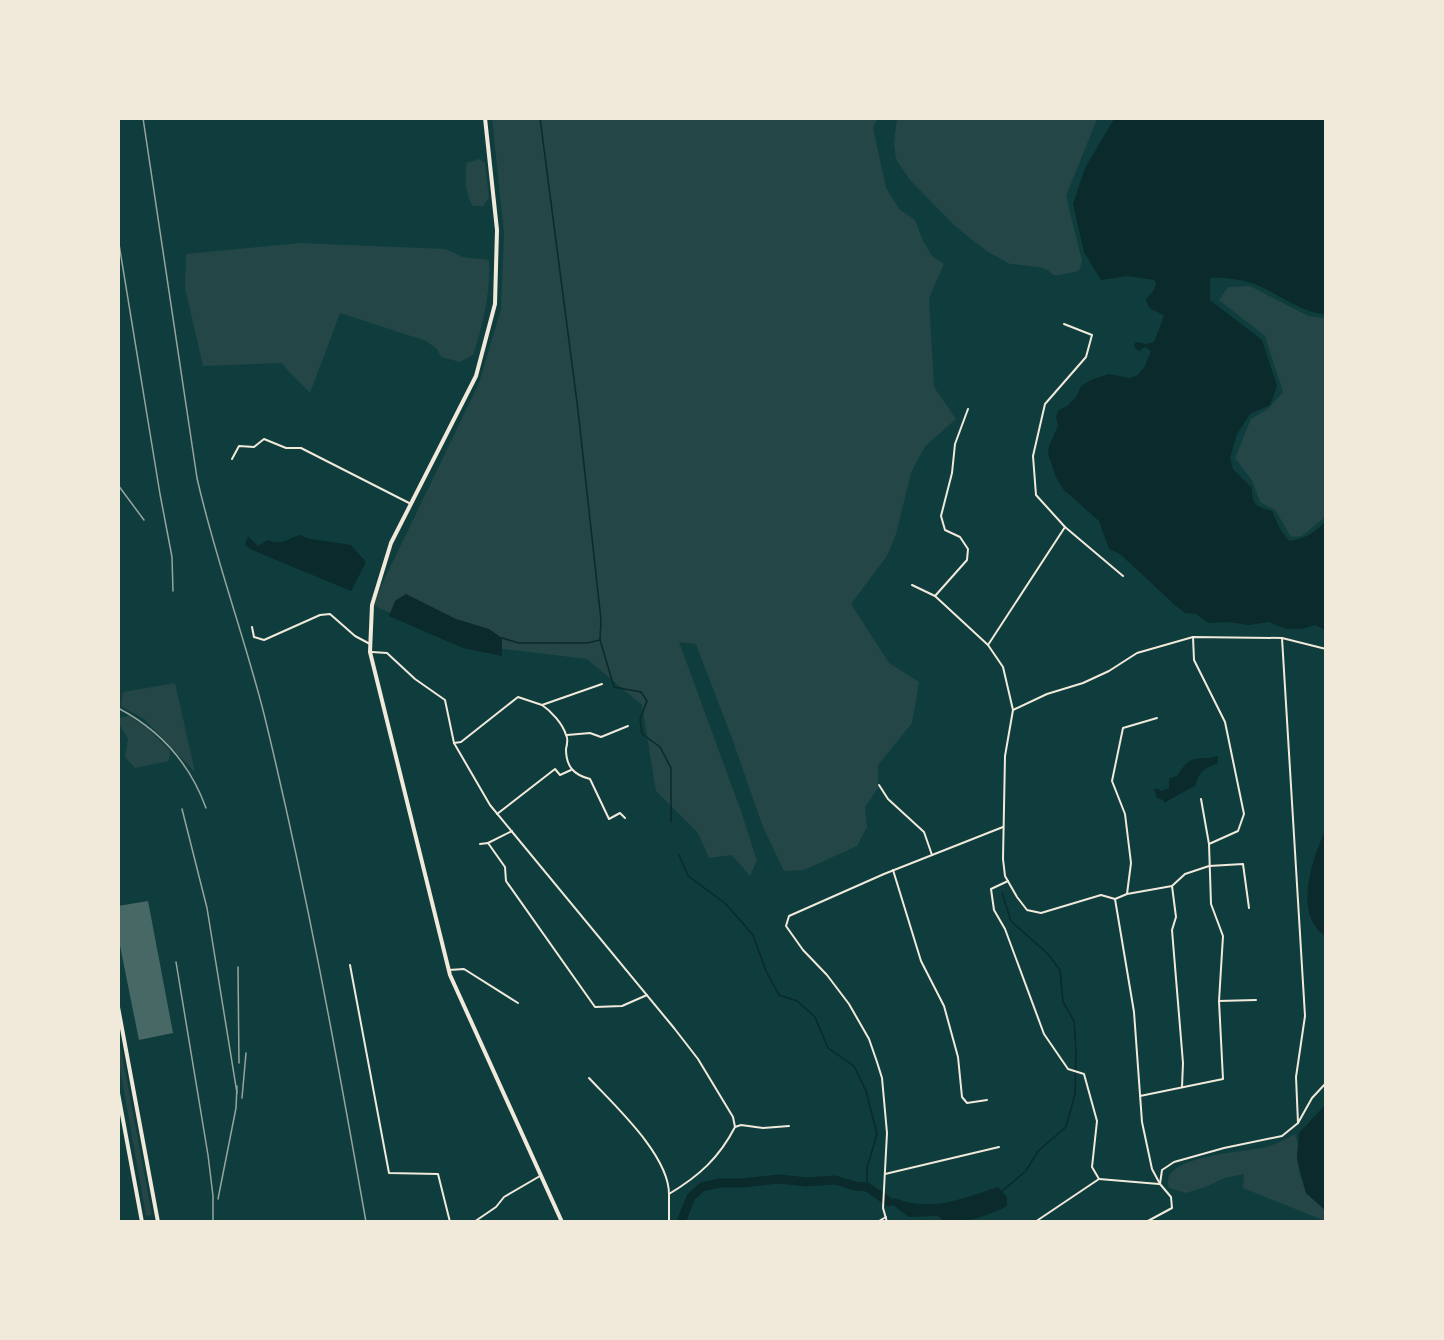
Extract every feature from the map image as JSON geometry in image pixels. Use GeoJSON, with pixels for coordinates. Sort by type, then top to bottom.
{"type":"FeatureCollection","features":[{"type":"Feature","properties":{"kind":"main road"},"geometry":{"type":"LineString","coordinates":[[485,118],[497,230],[495,304],[476,376],[391,543],[372,605],[370,652],[449,970],[562,1221]]}},
{"type":"Feature","properties":{"kind":"main road"},"geometry":{"type":"LineString","coordinates":[[118,1007],[158,1221]]}},
{"type":"Feature","properties":{"kind":"main road"},"geometry":{"type":"LineString","coordinates":[[118,1093],[142,1221]]}},
{"type":"Feature","properties":{"kind":"street"},"geometry":{"type":"LineString","coordinates":[[1064,324],[1092,335],[1086,357],[1045,404],[1033,456],[1036,495],[1065,527],[1123,576]]}},
{"type":"Feature","properties":{"kind":"street"},"geometry":{"type":"LineString","coordinates":[[935,596],[967,560],[968,549],[960,537],[945,530],[941,516],[952,472],[955,444],[968,409]]}},
{"type":"Feature","properties":{"kind":"street"},"geometry":{"type":"LineString","coordinates":[[232,459],[239,446],[254,447],[264,439],[286,448],[301,448],[411,504]]}},
{"type":"Feature","properties":{"kind":"street"},"geometry":{"type":"LineString","coordinates":[[988,645],[1065,527]]}},
{"type":"Feature","properties":{"kind":"street"},"geometry":{"type":"LineString","coordinates":[[912,585],[935,596],[988,645],[1003,668],[1013,710],[1005,756],[1003,859],[1008,881],[1027,910],[1041,913],[1101,895],[1115,899],[1127,894],[1172,886],[1185,874],[1209,866],[1243,864],[1249,908]]}},
{"type":"Feature","properties":{"kind":"street"},"geometry":{"type":"LineString","coordinates":[[252,627],[254,637],[264,640],[320,615],[330,614],[356,636],[370,644]]}},
{"type":"Feature","properties":{"kind":"street"},"geometry":{"type":"LineString","coordinates":[[1013,710],[1047,694],[1083,684],[1137,653],[1193,637],[1282,638],[1326,650]]}},
{"type":"Feature","properties":{"kind":"street"},"geometry":{"type":"LineString","coordinates":[[1193,637],[1194,660],[1225,722],[1244,814],[1238,831],[1209,844]]}},
{"type":"Feature","properties":{"kind":"street"},"geometry":{"type":"LineString","coordinates":[[1282,638],[1305,1016],[1296,1077],[1298,1124]]}},
{"type":"Feature","properties":{"kind":"street"},"geometry":{"type":"LineString","coordinates":[[370,652],[387,653],[415,679],[445,700],[454,743],[490,806],[698,1059],[733,1117],[735,1127]]}},
{"type":"Feature","properties":{"kind":"street"},"geometry":{"type":"LineString","coordinates":[[543,705],[602,684]]}},
{"type":"Feature","properties":{"kind":"street"},"geometry":{"type":"LineString","coordinates":[[454,743],[461,742],[518,697],[543,705],[550,710],[567,735],[566,757],[577,776],[590,779],[609,819],[620,813],[625,818]]}},
{"type":"Feature","properties":{"kind":"street"},"geometry":{"type":"LineString","coordinates":[[1127,894],[1131,863],[1125,814],[1112,781],[1123,728],[1157,718]]}},
{"type":"Feature","properties":{"kind":"street"},"geometry":{"type":"LineString","coordinates":[[567,735],[590,733],[601,737],[628,726]]}},
{"type":"Feature","properties":{"kind":"street"},"geometry":{"type":"LineString","coordinates":[[497,814],[555,769],[560,775],[572,769]]}},
{"type":"Feature","properties":{"kind":"street"},"geometry":{"type":"LineString","coordinates":[[879,785],[888,799],[924,832],[932,855]]}},
{"type":"Feature","properties":{"kind":"street"},"geometry":{"type":"LineString","coordinates":[[1140,1096],[1223,1079],[1219,1001],[1223,936],[1211,904],[1209,844],[1201,799]]}},
{"type":"Feature","properties":{"kind":"street"},"geometry":{"type":"LineString","coordinates":[[888,1221],[884,1201],[887,1133],[882,1078],[870,1039],[849,1004],[827,975],[803,950],[786,926],[789,916],[893,870],[1003,827]]}},
{"type":"Feature","properties":{"kind":"street"},"geometry":{"type":"LineString","coordinates":[[480,844],[488,843],[512,831]]}},
{"type":"Feature","properties":{"kind":"street"},"geometry":{"type":"LineString","coordinates":[[488,843],[505,867],[506,881],[596,1007],[622,1006],[647,995]]}},
{"type":"Feature","properties":{"kind":"street"},"geometry":{"type":"LineString","coordinates":[[893,870],[921,961],[944,1006],[958,1057],[962,1097],[967,1102],[987,1100]]}},
{"type":"Feature","properties":{"kind":"street"},"geometry":{"type":"LineString","coordinates":[[1008,881],[991,889],[994,910],[1005,929],[1044,1034],[1068,1070],[1084,1074],[1097,1121],[1092,1167],[1099,1179]]}},
{"type":"Feature","properties":{"kind":"street"},"geometry":{"type":"LineString","coordinates":[[1172,886],[1176,916],[1172,930],[1183,1063],[1182,1087]]}},
{"type":"Feature","properties":{"kind":"street"},"geometry":{"type":"LineString","coordinates":[[1115,899],[1134,1012],[1142,1122],[1152,1169],[1160,1184],[1172,1197],[1173,1203],[1172,1208],[1146,1221]]}},
{"type":"Feature","properties":{"kind":"street"},"geometry":{"type":"LineString","coordinates":[[350,965],[389,1173],[438,1174],[450,1221]]}},
{"type":"Feature","properties":{"kind":"street"},"geometry":{"type":"LineString","coordinates":[[449,970],[464,969],[518,1003]]}},
{"type":"Feature","properties":{"kind":"street"},"geometry":{"type":"LineString","coordinates":[[1219,1001],[1256,1000]]}},
{"type":"Feature","properties":{"kind":"street"},"geometry":{"type":"LineString","coordinates":[[589,1078],[637,1128],[669,1182],[669,1221]]}},
{"type":"Feature","properties":{"kind":"street"},"geometry":{"type":"LineString","coordinates":[[1160,1184],[1162,1170],[1174,1162],[1224,1148],[1282,1136],[1298,1124],[1312,1098],[1326,1083]]}},
{"type":"Feature","properties":{"kind":"street"},"geometry":{"type":"LineString","coordinates":[[669,1194],[710,1164],[735,1127],[741,1125],[764,1128],[789,1126]]}},
{"type":"Feature","properties":{"kind":"street"},"geometry":{"type":"LineString","coordinates":[[885,1174],[999,1148]]}},
{"type":"Feature","properties":{"kind":"street"},"geometry":{"type":"LineString","coordinates":[[474,1221],[496,1207],[504,1197],[541,1176]]}},
{"type":"Feature","properties":{"kind":"street"},"geometry":{"type":"LineString","coordinates":[[1035,1221],[1099,1179],[1160,1184]]}},
{"type":"Feature","properties":{"kind":"street"},"geometry":{"type":"LineString","coordinates":[[870,1221],[879,1221],[886,1217]]}},
{"type":"Feature","properties":{"kind":"street"},"geometry":{"type":"LineString","coordinates":[[790,1221],[833,1221]]}},
{"type":"Feature","properties":{"kind":"shaded area"},"geometry":{"type":"Polygon","coordinates":[[[492,119],[877,119],[873,128],[886,188],[899,209],[915,220],[932,256],[944,264],[929,298],[934,387],[956,419],[925,446],[911,473],[896,534],[887,556],[851,604],[889,663],[919,682],[912,723],[878,765],[878,788],[865,807],[867,827],[857,846],[804,870],[784,871],[763,827],[696,644],[679,642],[757,861],[750,876],[732,855],[709,858],[698,833],[656,791],[642,705],[587,659],[463,644],[372,605],[479,383],[501,309],[504,234],[492,119]]]}},
{"type":"Feature","properties":{"kind":"shaded area"},"geometry":{"type":"Polygon","coordinates":[[[897,119],[1097,119],[1066,196],[1082,261],[1079,271],[1053,275],[1048,270],[1039,267],[1010,264],[985,250],[955,226],[910,180],[896,159],[894,143],[897,119]]]}},
{"type":"Feature","properties":{"kind":"shaded area"},"geometry":{"type":"Polygon","coordinates":[[[1114,119],[1325,119],[1325,314],[1306,310],[1242,280],[1210,278],[1210,300],[1262,340],[1277,386],[1270,405],[1250,414],[1237,434],[1230,458],[1233,469],[1252,488],[1254,502],[1272,511],[1280,529],[1289,541],[1309,535],[1325,522],[1325,630],[1315,625],[1302,629],[1286,629],[1269,622],[1249,625],[1227,622],[1208,623],[1196,614],[1185,613],[1120,554],[1109,549],[1099,521],[1063,489],[1056,477],[1048,454],[1058,426],[1056,417],[1058,411],[1076,397],[1081,386],[1093,379],[1109,374],[1130,378],[1138,375],[1144,368],[1151,351],[1145,347],[1139,351],[1134,344],[1154,342],[1164,316],[1150,308],[1147,303],[1146,299],[1154,290],[1156,283],[1154,280],[1128,276],[1101,280],[1084,252],[1073,204],[1085,168],[1114,119]]]}},
{"type":"Feature","properties":{"kind":"shaded area"},"geometry":{"type":"Polygon","coordinates":[[[479,159],[485,163],[489,198],[483,206],[473,206],[467,191],[466,168],[467,163],[479,159]]]}},
{"type":"Feature","properties":{"kind":"shaded area"},"geometry":{"type":"Polygon","coordinates":[[[300,243],[445,249],[463,257],[489,260],[486,308],[473,355],[460,362],[441,357],[437,349],[426,341],[340,313],[310,393],[281,363],[203,366],[185,288],[186,254],[300,243]]]}},
{"type":"Feature","properties":{"kind":"shaded area"},"geometry":{"type":"Polygon","coordinates":[[[1250,286],[1308,316],[1325,318],[1325,517],[1302,536],[1291,537],[1276,511],[1260,502],[1252,480],[1235,458],[1251,419],[1268,409],[1283,392],[1265,336],[1219,300],[1228,287],[1250,286]]]}},
{"type":"Feature","properties":{"kind":"shaded area"},"geometry":{"type":"Polygon","coordinates":[[[299,535],[351,545],[366,562],[351,591],[250,549],[245,544],[248,536],[258,546],[268,540],[280,542],[299,535]]]}},
{"type":"Feature","properties":{"kind":"shaded area"},"geometry":{"type":"Polygon","coordinates":[[[406,594],[456,619],[489,629],[502,638],[502,656],[463,648],[389,616],[395,601],[406,594]]]}},
{"type":"Feature","properties":{"kind":"shaded area"},"geometry":{"type":"Polygon","coordinates":[[[175,683],[195,772],[144,719],[121,706],[123,692],[175,683]]]}},
{"type":"Feature","properties":{"kind":"shaded area"},"geometry":{"type":"Polygon","coordinates":[[[129,716],[148,729],[170,751],[169,761],[135,768],[125,757],[128,739],[119,724],[119,718],[129,716]]]}},
{"type":"Feature","properties":{"kind":"shaded area"},"geometry":{"type":"Polygon","coordinates":[[[1218,756],[1218,763],[1203,771],[1196,785],[1164,803],[1163,800],[1157,798],[1154,790],[1157,788],[1161,791],[1169,788],[1169,778],[1177,776],[1191,760],[1218,756]]]}},
{"type":"Feature","properties":{"kind":"shaded area"},"geometry":{"type":"Polygon","coordinates":[[[1325,831],[1325,936],[1315,927],[1310,915],[1308,886],[1315,856],[1325,831]]]}},
{"type":"Feature","properties":{"kind":"shaded area"},"geometry":{"type":"Polygon","coordinates":[[[121,1049],[152,1215],[146,1216],[119,1063],[119,1050],[121,1049]]]}},
{"type":"Feature","properties":{"kind":"shaded area"},"geometry":{"type":"Polygon","coordinates":[[[1325,1105],[1325,1210],[1306,1193],[1297,1158],[1299,1133],[1325,1105]]]}},
{"type":"Feature","properties":{"kind":"shaded area"},"geometry":{"type":"Polygon","coordinates":[[[1295,1134],[1298,1145],[1299,1172],[1306,1193],[1325,1210],[1325,1221],[1243,1188],[1244,1174],[1225,1178],[1186,1193],[1169,1188],[1169,1177],[1177,1168],[1190,1162],[1270,1146],[1295,1134]]]}},
{"type":"Feature","properties":{"kind":"shaded area"},"geometry":{"type":"Polygon","coordinates":[[[998,1187],[1007,1197],[1007,1206],[968,1221],[951,1223],[937,1216],[909,1217],[889,1202],[895,1198],[908,1202],[934,1204],[998,1187]]]}},
{"type":"Feature","properties":{"kind":"building"},"geometry":{"type":"Polygon","coordinates":[[[148,901],[173,1033],[139,1040],[118,936],[118,906],[148,901]]]}},
{"type":"Feature","properties":{"kind":"waterway"},"geometry":{"type":"LineString","coordinates":[[540,118],[578,410],[601,620],[600,640],[614,687],[641,692],[647,701],[640,719],[642,734],[660,747],[671,768],[671,822]]}},
{"type":"Feature","properties":{"kind":"waterway"},"geometry":{"type":"LineString","coordinates":[[502,638],[519,643],[587,643],[600,640]]}},
{"type":"Feature","properties":{"kind":"waterway"},"geometry":{"type":"LineString","coordinates":[[679,855],[688,876],[725,903],[753,935],[766,971],[779,995],[797,1001],[815,1017],[828,1048],[854,1066],[866,1091],[877,1134],[867,1168],[867,1187]]}},
{"type":"Feature","properties":{"kind":"waterway"},"geometry":{"type":"LineString","coordinates":[[1002,893],[1011,921],[1048,954],[1060,970],[1063,1002],[1074,1021],[1076,1051],[1075,1094],[1066,1127],[1038,1151],[1026,1171],[1002,1191]]}},
{"type":"Feature","properties":{"kind":"waterway"},"geometry":{"type":"LineString","coordinates":[[681,1222],[691,1197],[702,1187],[719,1183],[779,1179],[807,1182],[835,1180],[867,1187],[889,1202]]}},
{"type":"Feature","properties":{"kind":"railway"},"geometry":{"type":"LineString","coordinates":[[143,118],[197,478],[212,538],[256,684],[279,777],[319,967],[366,1222]]}},
{"type":"Feature","properties":{"kind":"railway"},"geometry":{"type":"LineString","coordinates":[[118,238],[172,557],[173,591]]}},
{"type":"Feature","properties":{"kind":"railway"},"geometry":{"type":"LineString","coordinates":[[118,485],[144,520]]}},
{"type":"Feature","properties":{"kind":"railway"},"geometry":{"type":"LineString","coordinates":[[118,708],[147,727],[172,750],[191,777],[206,808]]}},
{"type":"Feature","properties":{"kind":"railway"},"geometry":{"type":"LineString","coordinates":[[182,809],[207,908],[237,1093]]}},
{"type":"Feature","properties":{"kind":"railway"},"geometry":{"type":"LineString","coordinates":[[176,962],[208,1155],[213,1196],[213,1222]]}},
{"type":"Feature","properties":{"kind":"railway"},"geometry":{"type":"LineString","coordinates":[[238,967],[239,1063]]}},
{"type":"Feature","properties":{"kind":"railway"},"geometry":{"type":"LineString","coordinates":[[242,1098],[246,1053]]}},
{"type":"Feature","properties":{"kind":"railway"},"geometry":{"type":"LineString","coordinates":[[218,1199],[236,1108],[237,1086]]}}]}
